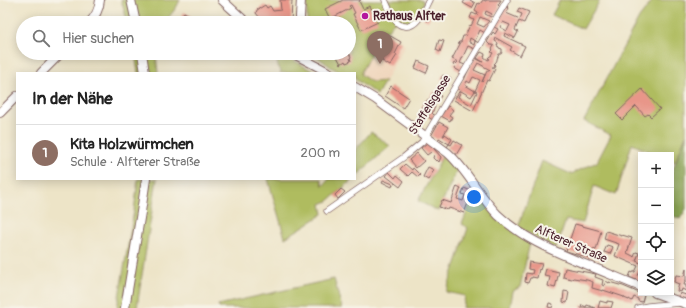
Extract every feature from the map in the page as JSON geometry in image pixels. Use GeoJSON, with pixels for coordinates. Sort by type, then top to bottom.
{"type":"FeatureCollection","features":[{"type":"Feature","properties":{"kind":"street"},"geometry":{"type":"LineString","coordinates":[[94,16],[99,8],[100,0]]}},
{"type":"Feature","properties":{"kind":"street"},"geometry":{"type":"LineString","coordinates":[[131,0],[134,16]]}},
{"type":"Feature","properties":{"kind":"street"},"geometry":{"type":"LineString","coordinates":[[222,0],[239,16]]}},
{"type":"Feature","properties":{"kind":"street"},"geometry":{"type":"LineString","coordinates":[[299,16],[301,0]]}},
{"type":"Feature","properties":{"kind":"street"},"geometry":{"type":"LineString","coordinates":[[385,0],[395,19],[400,25],[404,26],[413,25],[418,21],[428,0]]}},
{"type":"Feature","properties":{"kind":"street","name":"Staffelsgasse"},"geometry":{"type":"LineString","coordinates":[[327,212],[404,157],[422,142],[507,0]]}},
{"type":"Feature","properties":{"kind":"street"},"geometry":{"type":"LineString","coordinates":[[42,72],[54,60]]}},
{"type":"Feature","properties":{"kind":"street"},"geometry":{"type":"LineString","coordinates":[[143,60],[145,72]]}},
{"type":"Feature","properties":{"kind":"street"},"geometry":{"type":"LineString","coordinates":[[306,60],[328,72]]}},
{"type":"Feature","properties":{"kind":"street","name":"Alfterer Straße"},"geometry":{"type":"LineString","coordinates":[[356,88],[375,99],[448,153],[457,162],[485,201],[512,228],[531,240],[555,252],[638,286]]}},
{"type":"Feature","properties":{"kind":"street"},"geometry":{"type":"LineString","coordinates":[[0,113],[16,97]]}},
{"type":"Feature","properties":{"kind":"street"},"geometry":{"type":"LineString","coordinates":[[125,308],[146,180]]}},
{"type":"Feature","properties":{"kind":"street"},"geometry":{"type":"LineString","coordinates":[[663,296],[684,304]]}},
{"type":"Feature","properties":{"kind":"street"},"geometry":{"type":"LineString","coordinates":[[638,308],[684,304]]}},
{"type":"Feature","properties":{"kind":"shaded area"},"geometry":{"type":"Polygon","coordinates":[[[383,32],[405,45],[385,81],[372,82],[361,75],[361,72],[383,32]]]}},
{"type":"Feature","properties":{"kind":"green space"},"geometry":{"type":"Polygon","coordinates":[[[121,0],[180,0],[170,16],[126,16],[121,0]]]}},
{"type":"Feature","properties":{"kind":"green space"},"geometry":{"type":"Polygon","coordinates":[[[307,0],[422,0],[424,3],[415,18],[408,22],[397,21],[391,25],[387,31],[382,32],[361,72],[361,75],[372,82],[385,81],[377,95],[356,80],[356,72],[339,72],[322,60],[356,60],[356,16],[307,16],[307,0]]]}},
{"type":"Feature","properties":{"kind":"green space"},"geometry":{"type":"Polygon","coordinates":[[[560,0],[600,0],[583,29],[552,15],[560,0]]]}},
{"type":"Feature","properties":{"kind":"green space"},"geometry":{"type":"Polygon","coordinates":[[[653,0],[686,0],[686,135],[675,162],[674,152],[651,152],[632,144],[616,195],[594,186],[583,223],[566,220],[556,249],[518,227],[542,161],[571,174],[597,162],[611,135],[584,121],[639,18],[653,0]]]}},
{"type":"Feature","properties":{"kind":"green space"},"geometry":{"type":"Polygon","coordinates":[[[136,60],[157,60],[158,72],[138,72],[136,60]]]}},
{"type":"Feature","properties":{"kind":"green space"},"geometry":{"type":"Polygon","coordinates":[[[276,60],[293,60],[316,72],[280,72],[276,60]]]}},
{"type":"Feature","properties":{"kind":"green space"},"geometry":{"type":"Polygon","coordinates":[[[371,132],[390,146],[356,176],[356,149],[371,132]]]}},
{"type":"Feature","properties":{"kind":"green space"},"geometry":{"type":"Polygon","coordinates":[[[686,135],[686,209],[680,219],[674,216],[674,166],[686,135]]]}},
{"type":"Feature","properties":{"kind":"green space"},"geometry":{"type":"Polygon","coordinates":[[[444,154],[458,168],[438,211],[418,201],[444,154]]]}},
{"type":"Feature","properties":{"kind":"green space"},"geometry":{"type":"Polygon","coordinates":[[[138,180],[157,180],[137,308],[117,308],[138,180]]]}},
{"type":"Feature","properties":{"kind":"green space"},"geometry":{"type":"Polygon","coordinates":[[[268,180],[321,180],[323,186],[328,180],[352,180],[328,201],[321,204],[323,214],[285,238],[268,180]]]}},
{"type":"Feature","properties":{"kind":"green space"},"geometry":{"type":"Polygon","coordinates":[[[475,191],[530,243],[520,287],[513,291],[510,308],[463,308],[465,296],[446,292],[468,228],[462,224],[475,191]]]}},
{"type":"Feature","properties":{"kind":"green space"},"geometry":{"type":"Polygon","coordinates":[[[334,279],[342,308],[219,308],[218,305],[334,279]]]}},
{"type":"Feature","properties":{"kind":"building"},"geometry":{"type":"Polygon","coordinates":[[[280,0],[292,0],[291,16],[258,16],[256,13],[257,10],[265,5],[267,8],[270,6],[273,11],[281,10],[280,0]]]}},
{"type":"Feature","properties":{"kind":"building","name":"Rathaus Alfter"},"geometry":{"type":"Polygon","coordinates":[[[343,0],[361,0],[359,1],[363,9],[370,6],[378,22],[361,30],[356,20],[356,16],[353,14],[355,13],[351,5],[349,6],[351,8],[336,16],[328,16],[325,9],[343,0]]]}},
{"type":"Feature","properties":{"kind":"building"},"geometry":{"type":"Polygon","coordinates":[[[465,0],[470,0],[475,3],[472,8],[463,3],[465,0]]]}},
{"type":"Feature","properties":{"kind":"building"},"geometry":{"type":"Polygon","coordinates":[[[483,0],[501,0],[498,5],[500,7],[485,33],[480,30],[475,41],[479,43],[475,49],[468,46],[460,63],[465,65],[461,72],[454,68],[454,63],[456,64],[458,62],[452,59],[460,44],[458,43],[461,42],[463,36],[465,36],[474,20],[470,18],[472,13],[477,15],[478,12],[475,10],[478,3],[480,4],[483,0]],[[486,11],[485,14],[491,17],[492,14],[486,11]],[[480,17],[477,24],[484,27],[489,21],[480,17]],[[470,38],[469,42],[474,45],[475,41],[470,38]]]}},
{"type":"Feature","properties":{"kind":"building"},"geometry":{"type":"Polygon","coordinates":[[[507,6],[509,8],[506,13],[520,19],[522,14],[517,12],[519,8],[529,12],[524,23],[519,21],[515,30],[518,32],[515,38],[505,33],[504,36],[525,46],[520,56],[510,50],[512,47],[496,38],[495,41],[498,43],[497,46],[502,49],[502,52],[499,54],[494,67],[492,67],[495,69],[489,81],[487,80],[473,111],[454,100],[460,90],[457,89],[463,79],[464,80],[475,58],[483,62],[477,58],[481,52],[485,54],[484,57],[488,60],[490,59],[488,58],[493,53],[491,52],[494,46],[487,42],[493,32],[495,34],[498,29],[494,27],[507,6]],[[503,22],[500,27],[507,31],[510,25],[503,22]],[[478,63],[474,70],[485,75],[482,82],[487,71],[490,70],[478,63]],[[473,77],[470,83],[467,81],[465,85],[475,91],[480,80],[473,77]],[[461,91],[458,97],[471,105],[477,92],[475,91],[471,97],[461,91]]]}},
{"type":"Feature","properties":{"kind":"building"},"geometry":{"type":"Polygon","coordinates":[[[184,12],[191,16],[182,16],[184,12]]]}},
{"type":"Feature","properties":{"kind":"building"},"geometry":{"type":"Polygon","coordinates":[[[425,14],[430,16],[428,21],[423,18],[425,14]]]}},
{"type":"Feature","properties":{"kind":"building"},"geometry":{"type":"Polygon","coordinates":[[[387,34],[401,42],[395,54],[397,55],[390,66],[376,57],[382,46],[380,45],[387,34]]]}},
{"type":"Feature","properties":{"kind":"building"},"geometry":{"type":"Polygon","coordinates":[[[439,40],[444,41],[440,52],[436,50],[439,40]]]}},
{"type":"Feature","properties":{"kind":"building"},"geometry":{"type":"Polygon","coordinates":[[[339,60],[351,60],[346,63],[345,61],[341,64],[339,60]]]}},
{"type":"Feature","properties":{"kind":"building"},"geometry":{"type":"Polygon","coordinates":[[[418,61],[429,66],[426,73],[415,68],[418,61]]]}},
{"type":"Feature","properties":{"kind":"building"},"geometry":{"type":"Polygon","coordinates":[[[443,75],[451,78],[448,83],[441,79],[443,75]]]}},
{"type":"Feature","properties":{"kind":"building"},"geometry":{"type":"Polygon","coordinates":[[[391,86],[409,98],[403,108],[385,96],[391,86]]]}},
{"type":"Feature","properties":{"kind":"building"},"geometry":{"type":"Polygon","coordinates":[[[642,89],[660,109],[651,117],[648,114],[645,116],[636,106],[622,120],[616,114],[642,89]]]}},
{"type":"Feature","properties":{"kind":"building"},"geometry":{"type":"Polygon","coordinates":[[[434,92],[441,96],[434,106],[435,107],[432,113],[435,116],[433,120],[428,117],[430,113],[422,107],[426,101],[430,103],[427,101],[428,99],[431,101],[432,99],[430,98],[434,92]]]}},
{"type":"Feature","properties":{"kind":"building"},"geometry":{"type":"Polygon","coordinates":[[[448,106],[453,110],[449,115],[452,117],[450,121],[441,116],[448,106]]]}},
{"type":"Feature","properties":{"kind":"building"},"geometry":{"type":"Polygon","coordinates":[[[439,122],[448,127],[443,136],[445,134],[452,139],[449,144],[439,138],[438,140],[431,136],[439,122]]]}},
{"type":"Feature","properties":{"kind":"building"},"geometry":{"type":"Polygon","coordinates":[[[454,140],[462,145],[456,155],[447,147],[449,144],[451,145],[454,140]]]}},
{"type":"Feature","properties":{"kind":"building"},"geometry":{"type":"Polygon","coordinates":[[[428,142],[441,157],[439,162],[433,158],[434,155],[431,152],[427,155],[421,148],[428,142]]]}},
{"type":"Feature","properties":{"kind":"building"},"geometry":{"type":"Polygon","coordinates":[[[417,153],[424,161],[416,168],[409,160],[417,153]]]}},
{"type":"Feature","properties":{"kind":"building"},"geometry":{"type":"Polygon","coordinates":[[[405,164],[412,170],[413,168],[420,175],[418,177],[412,172],[408,176],[400,169],[405,164]]]}},
{"type":"Feature","properties":{"kind":"building"},"geometry":{"type":"Polygon","coordinates":[[[428,167],[434,170],[428,180],[423,177],[428,167]]]}},
{"type":"Feature","properties":{"kind":"building"},"geometry":{"type":"Polygon","coordinates":[[[389,172],[395,178],[397,175],[404,181],[400,187],[386,176],[389,172]]]}},
{"type":"Feature","properties":{"kind":"building"},"geometry":{"type":"Polygon","coordinates":[[[383,180],[393,184],[392,187],[382,182],[383,180]]]}},
{"type":"Feature","properties":{"kind":"building"},"geometry":{"type":"Polygon","coordinates":[[[457,186],[461,188],[457,199],[463,201],[465,195],[462,194],[464,188],[471,191],[466,202],[468,203],[464,213],[449,208],[448,210],[439,207],[442,200],[451,203],[457,186]]]}},
{"type":"Feature","properties":{"kind":"building"},"geometry":{"type":"Polygon","coordinates":[[[341,189],[345,192],[338,199],[335,195],[341,189]]]}},
{"type":"Feature","properties":{"kind":"building"},"geometry":{"type":"Polygon","coordinates":[[[575,224],[601,231],[596,250],[593,249],[590,258],[566,251],[575,224]]]}},
{"type":"Feature","properties":{"kind":"building"},"geometry":{"type":"Polygon","coordinates":[[[606,231],[632,238],[627,253],[634,257],[636,252],[638,253],[636,261],[638,262],[638,266],[615,256],[619,244],[604,239],[606,231]]]}},
{"type":"Feature","properties":{"kind":"building"},"geometry":{"type":"Polygon","coordinates":[[[607,245],[613,247],[610,254],[604,252],[607,245]]]}},
{"type":"Feature","properties":{"kind":"building"},"geometry":{"type":"Polygon","coordinates":[[[596,254],[601,256],[599,260],[595,258],[596,254]]]}},
{"type":"Feature","properties":{"kind":"building"},"geometry":{"type":"Polygon","coordinates":[[[529,262],[542,264],[537,278],[530,278],[528,283],[525,282],[526,273],[532,274],[533,270],[528,269],[529,262]]]}},
{"type":"Feature","properties":{"kind":"building"},"geometry":{"type":"Polygon","coordinates":[[[638,266],[638,281],[629,277],[631,272],[635,272],[638,266]]]}},
{"type":"Feature","properties":{"kind":"building"},"geometry":{"type":"Polygon","coordinates":[[[565,268],[596,274],[595,277],[603,280],[602,285],[604,286],[606,281],[638,292],[638,296],[644,296],[642,302],[638,301],[638,299],[634,297],[632,301],[603,290],[592,288],[593,282],[563,277],[565,268]]]}},
{"type":"Feature","properties":{"kind":"building"},"geometry":{"type":"Polygon","coordinates":[[[546,269],[559,272],[555,288],[548,286],[550,277],[544,276],[546,269]]]}},
{"type":"Feature","properties":{"kind":"building"},"geometry":{"type":"Polygon","coordinates":[[[686,269],[686,281],[684,285],[686,285],[686,291],[682,289],[681,292],[677,291],[679,284],[674,282],[676,275],[684,276],[686,269]]]}},
{"type":"Feature","properties":{"kind":"building"},"geometry":{"type":"Polygon","coordinates":[[[564,291],[569,292],[567,303],[563,302],[564,291]]]}},
{"type":"Feature","properties":{"kind":"building"},"geometry":{"type":"Polygon","coordinates":[[[680,293],[686,295],[686,300],[678,298],[680,293]]]}},
{"type":"Feature","properties":{"kind":"building"},"geometry":{"type":"Polygon","coordinates":[[[600,301],[607,303],[607,301],[613,302],[611,308],[598,308],[600,301]]]}},
{"type":"Feature","properties":{"kind":"building"},"geometry":{"type":"Polygon","coordinates":[[[549,303],[553,304],[552,308],[548,307],[549,303]]]}},
{"type":"Feature","properties":{"kind":"building"},"geometry":{"type":"Polygon","coordinates":[[[582,305],[586,307],[587,305],[595,308],[581,308],[582,305]]]}},
{"type":"Feature","properties":{"kind":"place","name":"Rathaus Alfter"},"geometry":{"type":"Point","coordinates":[365,16]}},
{"type":"Feature","properties":{"kind":"place","name":"Kita Holzwürmchen"},"geometry":{"type":"Point","coordinates":[380,64]}}]}
